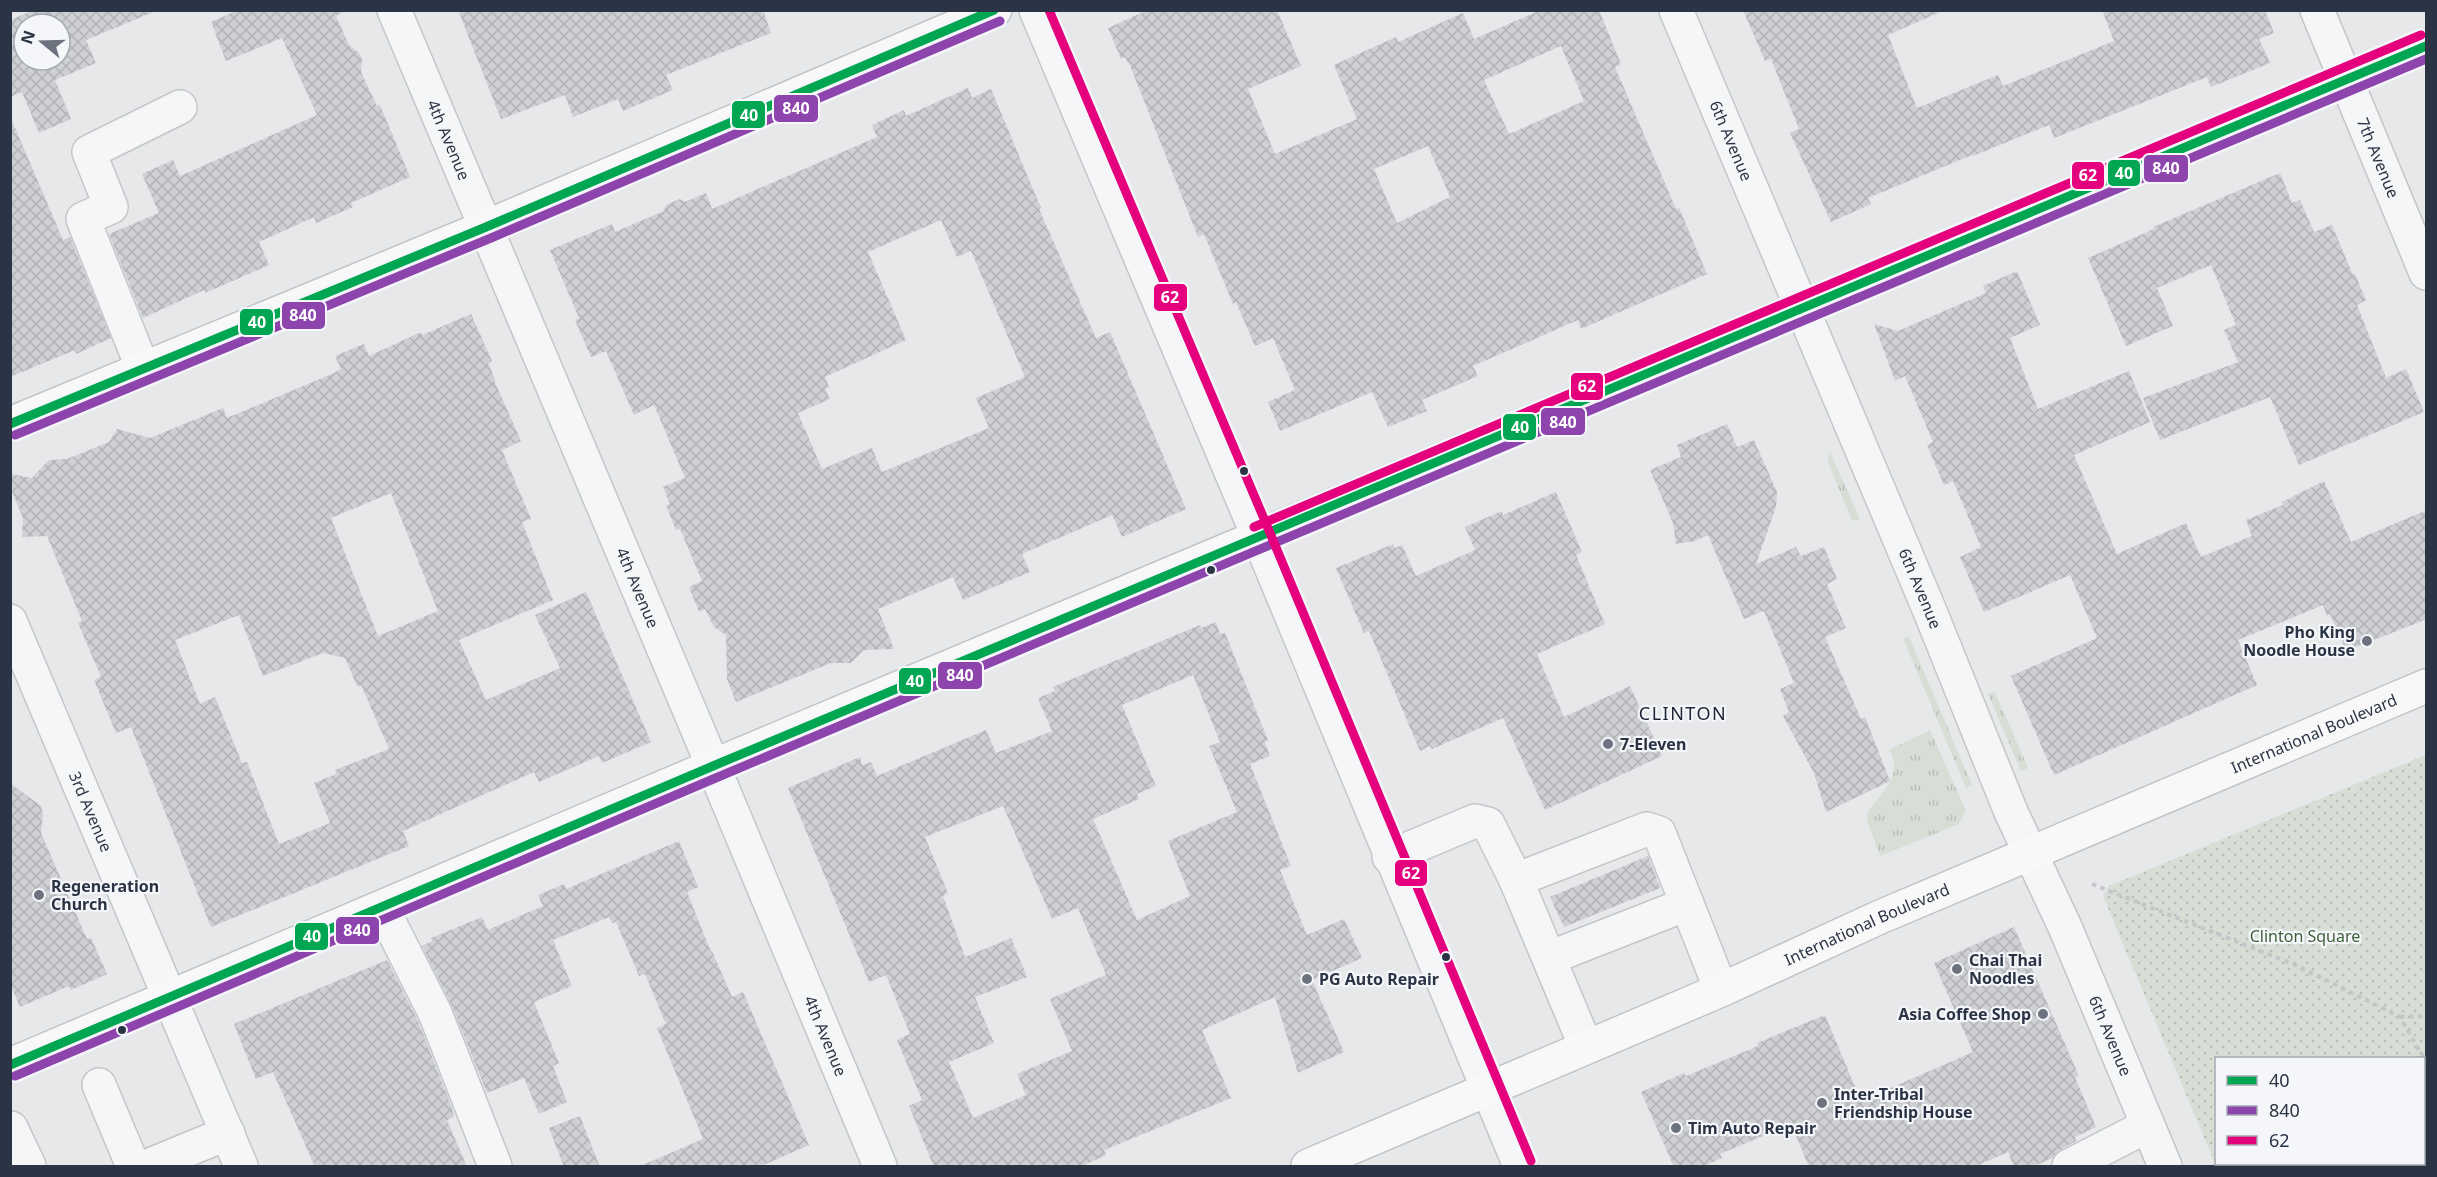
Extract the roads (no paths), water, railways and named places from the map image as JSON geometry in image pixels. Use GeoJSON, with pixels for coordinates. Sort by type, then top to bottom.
{"type":"FeatureCollection","features":[{"type":"Feature","properties":{"kind":"main road"},"geometry":{"type":"LineString","coordinates":[[10,424],[486,227],[995,10]]}},
{"type":"Feature","properties":{"kind":"main road"},"geometry":{"type":"LineString","coordinates":[[10,1065],[713,766],[1802,310],[2427,45]]}},
{"type":"Feature","properties":{"kind":"main road","name":"International Boulevard"},"geometry":{"type":"LineString","coordinates":[[1308,1167],[1721,990],[1880,917],[2427,686]]}},
{"type":"Feature","properties":{"kind":"street","name":"4th Avenue"},"geometry":{"type":"LineString","coordinates":[[394,10],[880,1167]]}},
{"type":"Feature","properties":{"kind":"street"},"geometry":{"type":"LineString","coordinates":[[1035,10],[1259,538],[1389,857],[1520,1167]]}},
{"type":"Feature","properties":{"kind":"street","name":"6th Avenue"},"geometry":{"type":"LineString","coordinates":[[1676,10],[1929,609],[2011,812],[2065,927],[2164,1167]]}},
{"type":"Feature","properties":{"kind":"street","name":"7th Avenue"},"geometry":{"type":"LineString","coordinates":[[2317,10],[2427,273]]}},
{"type":"Feature","properties":{"kind":"street"},"geometry":{"type":"LineString","coordinates":[[143,369],[83,219],[111,207],[88,152],[180,107]]}},
{"type":"Feature","properties":{"kind":"street","name":"3rd Avenue"},"geometry":{"type":"LineString","coordinates":[[10,621],[241,1167]]}},
{"type":"Feature","properties":{"kind":"street"},"geometry":{"type":"LineString","coordinates":[[1389,857],[1475,821],[1488,824],[1516,880],[1586,1047]]}},
{"type":"Feature","properties":{"kind":"street"},"geometry":{"type":"LineString","coordinates":[[1516,880],[1647,829],[1659,833],[1721,990]]}},
{"type":"Feature","properties":{"kind":"street"},"geometry":{"type":"LineString","coordinates":[[1549,957],[1687,904]]}},
{"type":"Feature","properties":{"kind":"street"},"geometry":{"type":"LineString","coordinates":[[382,908],[435,1013],[495,1167]]}},
{"type":"Feature","properties":{"kind":"street"},"geometry":{"type":"LineString","coordinates":[[99,1085],[133,1167]]}},
{"type":"Feature","properties":{"kind":"street"},"geometry":{"type":"LineString","coordinates":[[2069,1167],[2147,1125]]}},
{"type":"Feature","properties":{"kind":"street"},"geometry":{"type":"LineString","coordinates":[[12,1128],[29,1167]]}},
{"type":"Feature","properties":{"kind":"street"},"geometry":{"type":"LineString","coordinates":[[148,1167],[228,1133]]}},
{"type":"Feature","properties":{"kind":"place","name":"Pho King Noodle House"},"geometry":{"type":"Point","coordinates":[2367,641]}},
{"type":"Feature","properties":{"kind":"place","name":"7-Eleven"},"geometry":{"type":"Point","coordinates":[1608,744]}},
{"type":"Feature","properties":{"kind":"place","name":"Regeneration Church"},"geometry":{"type":"Point","coordinates":[39,895]}},
{"type":"Feature","properties":{"kind":"place","name":"Chai Thai Noodles"},"geometry":{"type":"Point","coordinates":[1957,969]}},
{"type":"Feature","properties":{"kind":"place","name":"PG Auto Repair"},"geometry":{"type":"Point","coordinates":[1307,979]}},
{"type":"Feature","properties":{"kind":"place","name":"Asia Coffee Shop"},"geometry":{"type":"Point","coordinates":[2043,1014]}},
{"type":"Feature","properties":{"kind":"place","name":"Inter-Tribal Friendship House"},"geometry":{"type":"Point","coordinates":[1822,1103]}},
{"type":"Feature","properties":{"kind":"place","name":"Tim Auto Repair"},"geometry":{"type":"Point","coordinates":[1676,1128]}},
{"type":"Feature","properties":{"kind":"district","name":"CLINTON"},"geometry":{"type":"Point","coordinates":[1683,713]}},
{"type":"Feature","properties":{"kind":"park label","name":"Clinton Square"},"geometry":{"type":"Point","coordinates":[2305,936]}}]}
